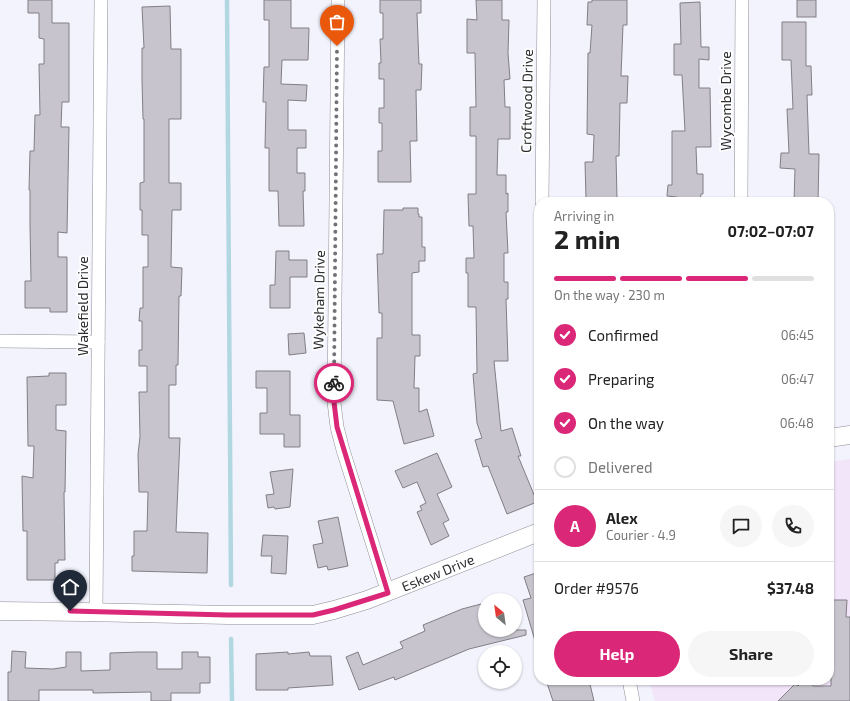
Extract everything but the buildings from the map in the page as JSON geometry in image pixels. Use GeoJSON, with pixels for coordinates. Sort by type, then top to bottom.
{"type":"FeatureCollection","features":[{"type":"Feature","properties":{"kind":"street","name":"Wakefield Drive"},"geometry":{"type":"LineString","coordinates":[[96,612],[101,0]]}},
{"type":"Feature","properties":{"kind":"street","name":"Wykeham Drive"},"geometry":{"type":"LineString","coordinates":[[338,0],[334,402],[337,427],[388,593]]}},
{"type":"Feature","properties":{"kind":"street","name":"Croftwood Drive"},"geometry":{"type":"LineString","coordinates":[[542,197],[544,0]]}},
{"type":"Feature","properties":{"kind":"street","name":"Wycombe Drive"},"geometry":{"type":"LineString","coordinates":[[741,197],[742,0]]}},
{"type":"Feature","properties":{"kind":"street"},"geometry":{"type":"LineString","coordinates":[[0,340],[98,342]]}},
{"type":"Feature","properties":{"kind":"street"},"geometry":{"type":"LineString","coordinates":[[834,437],[850,435]]}},
{"type":"Feature","properties":{"kind":"street","name":"Eskew Drive"},"geometry":{"type":"LineString","coordinates":[[0,611],[313,615],[388,593],[534,534]]}},
{"type":"Feature","properties":{"kind":"street"},"geometry":{"type":"LineString","coordinates":[[630,685],[633,701]]}},
{"type":"Feature","properties":{"kind":"shaded area"},"geometry":{"type":"Polygon","coordinates":[[[850,459],[850,701],[655,701],[650,685],[834,685],[834,461],[850,459]]]}},
{"type":"Feature","properties":{"kind":"waterway"},"geometry":{"type":"LineString","coordinates":[[227,0],[231,585]]}},
{"type":"Feature","properties":{"kind":"waterway"},"geometry":{"type":"LineString","coordinates":[[231,639],[232,701]]}},
{"type":"Feature","properties":{"kind":"way so far"},"geometry":{"type":"LineString","coordinates":[[334,383],[337,46]]}},
{"type":"Feature","properties":{"kind":"route"},"geometry":{"type":"LineString","coordinates":[[70,611],[228,615],[313,615],[357,604],[388,593],[337,427],[334,402],[334,383]]}}]}
